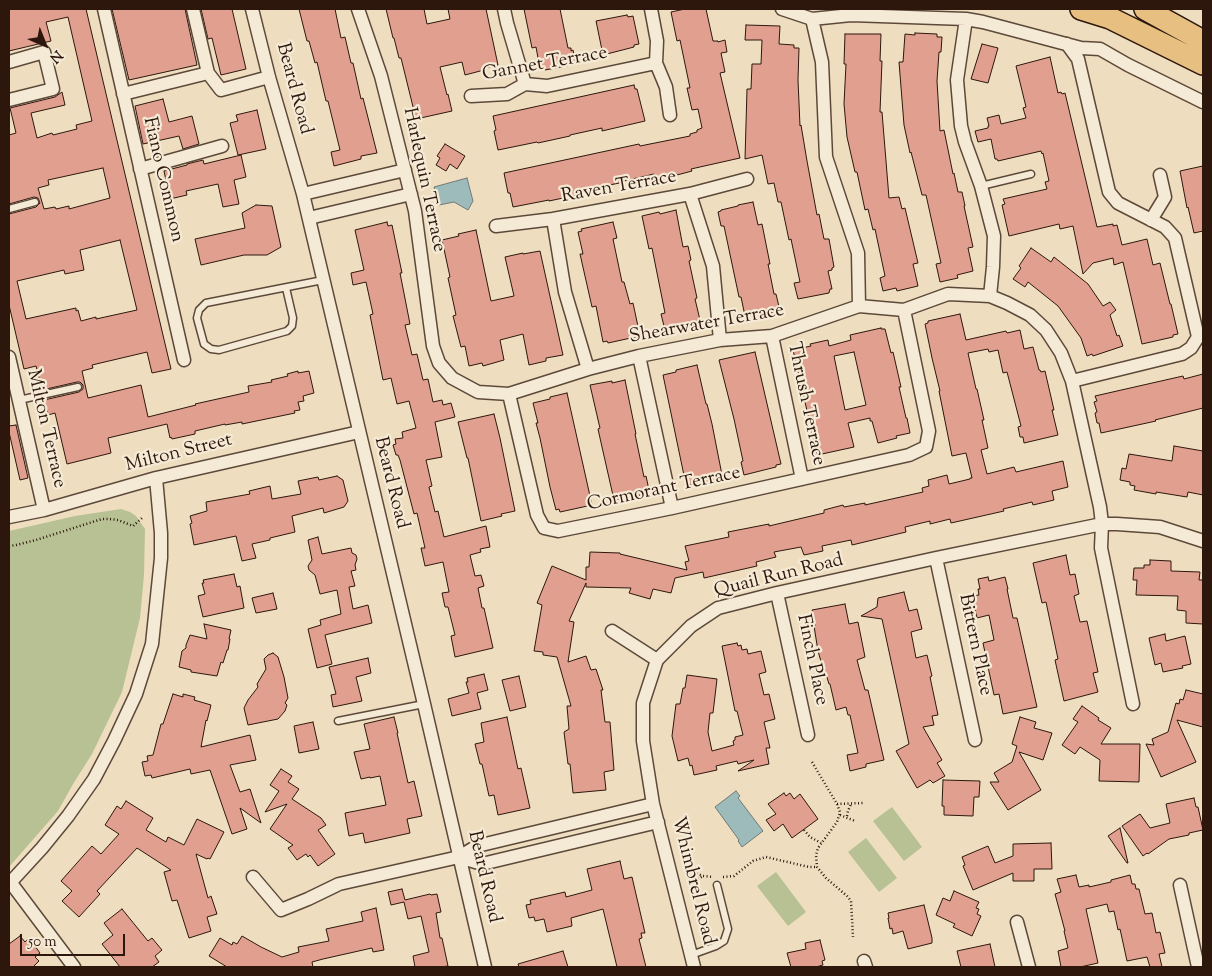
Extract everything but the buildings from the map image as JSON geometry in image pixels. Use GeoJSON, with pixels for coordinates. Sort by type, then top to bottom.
{"type":"FeatureCollection","features":[{"type":"Feature","properties":{"kind":"highway"},"geometry":{"type":"LineString","coordinates":[[1081,9],[1110,18],[1203,64]]}},
{"type":"Feature","properties":{"kind":"highway"},"geometry":{"type":"LineString","coordinates":[[1145,9],[1203,41]]}},
{"type":"Feature","properties":{"kind":"street","name":"Fiano Common"},"geometry":{"type":"LineString","coordinates":[[104,9],[184,360]]}},
{"type":"Feature","properties":{"kind":"street"},"geometry":{"type":"LineString","coordinates":[[193,9],[208,74],[221,90],[269,77]]}},
{"type":"Feature","properties":{"kind":"street","name":"Beard Road"},"geometry":{"type":"LineString","coordinates":[[252,9],[309,218],[485,967]]}},
{"type":"Feature","properties":{"kind":"street","name":"Harlequin Terrace"},"geometry":{"type":"LineString","coordinates":[[358,9],[381,76],[415,211],[433,346],[439,363]]}},
{"type":"Feature","properties":{"kind":"street"},"geometry":{"type":"LineString","coordinates":[[504,9],[525,84]]}},
{"type":"Feature","properties":{"kind":"street"},"geometry":{"type":"LineString","coordinates":[[651,9],[657,41],[656,63],[666,87],[670,115]]}},
{"type":"Feature","properties":{"kind":"street"},"geometry":{"type":"LineString","coordinates":[[782,9],[812,19],[851,15],[966,19],[983,22],[1081,48],[1100,49],[1203,102]]}},
{"type":"Feature","properties":{"kind":"street"},"geometry":{"type":"LineString","coordinates":[[812,19],[822,62],[826,157],[858,253],[859,306]]}},
{"type":"Feature","properties":{"kind":"street"},"geometry":{"type":"LineString","coordinates":[[966,19],[957,80],[961,126],[981,186],[994,236],[990,296]]}},
{"type":"Feature","properties":{"kind":"street"},"geometry":{"type":"LineString","coordinates":[[1068,44],[1078,59],[1109,192],[1118,203],[1165,227],[1175,238],[1198,337],[1191,348],[1182,354],[1072,380]]}},
{"type":"Feature","properties":{"kind":"street"},"geometry":{"type":"LineString","coordinates":[[9,62],[44,52],[52,89],[9,100]]}},
{"type":"Feature","properties":{"kind":"street","name":"Gannet Terrace"},"geometry":{"type":"LineString","coordinates":[[471,96],[507,94],[525,84],[547,86],[656,63]]}},
{"type":"Feature","properties":{"kind":"street"},"geometry":{"type":"LineString","coordinates":[[123,94],[208,74]]}},
{"type":"Feature","properties":{"kind":"street"},"geometry":{"type":"LineString","coordinates":[[140,169],[222,146]]}},
{"type":"Feature","properties":{"kind":"street"},"geometry":{"type":"LineString","coordinates":[[303,194],[405,170]]}},
{"type":"Feature","properties":{"kind":"street"},"geometry":{"type":"LineString","coordinates":[[1151,220],[1165,197],[1160,175]]}},
{"type":"Feature","properties":{"kind":"street","name":"Raven Terrace"},"geometry":{"type":"LineString","coordinates":[[496,226],[553,219],[690,194],[747,179]]}},
{"type":"Feature","properties":{"kind":"street"},"geometry":{"type":"LineString","coordinates":[[309,218],[410,194]]}},
{"type":"Feature","properties":{"kind":"street"},"geometry":{"type":"LineString","coordinates":[[690,194],[713,266],[720,340]]}},
{"type":"Feature","properties":{"kind":"street"},"geometry":{"type":"LineString","coordinates":[[553,219],[565,292],[588,369]]}},
{"type":"Feature","properties":{"kind":"street","name":"Shearwater Terrace"},"geometry":{"type":"LineString","coordinates":[[439,363],[452,378],[478,392],[509,394],[588,369],[639,356],[720,340],[772,336],[859,306],[904,310],[948,294],[990,296],[1007,303],[1030,315],[1046,330],[1061,353],[1072,380],[1100,507],[1102,524],[1101,548],[1133,704]]}},
{"type":"Feature","properties":{"kind":"street","name":"Cormorant Terrace"},"geometry":{"type":"LineString","coordinates":[[509,394],[537,515],[544,528],[558,532],[672,508],[908,455],[926,447],[929,431],[904,310]]}},
{"type":"Feature","properties":{"kind":"street","name":"Thrush Terrace"},"geometry":{"type":"LineString","coordinates":[[772,336],[802,479]]}},
{"type":"Feature","properties":{"kind":"street"},"geometry":{"type":"LineString","coordinates":[[639,356],[672,508]]}},
{"type":"Feature","properties":{"kind":"street","name":"Milton Terrace"},"geometry":{"type":"LineString","coordinates":[[9,357],[44,510]]}},
{"type":"Feature","properties":{"kind":"street","name":"Milton Street"},"geometry":{"type":"LineString","coordinates":[[9,517],[44,510],[156,478],[359,432]]}},
{"type":"Feature","properties":{"kind":"street"},"geometry":{"type":"LineString","coordinates":[[74,967],[10,883],[68,816],[94,778],[136,694],[152,644],[161,558],[161,533],[156,478]]}},
{"type":"Feature","properties":{"kind":"street","name":"Quail Run Road"},"geometry":{"type":"LineString","coordinates":[[653,804],[643,741],[643,703],[657,660],[691,626],[718,608],[936,558],[1102,524],[1160,527],[1203,541]]}},
{"type":"Feature","properties":{"kind":"street","name":"Bittern Place"},"geometry":{"type":"LineString","coordinates":[[936,558],[975,740]]}},
{"type":"Feature","properties":{"kind":"street","name":"Finch Place"},"geometry":{"type":"LineString","coordinates":[[777,594],[808,735]]}},
{"type":"Feature","properties":{"kind":"street"},"geometry":{"type":"LineString","coordinates":[[612,631],[657,660]]}},
{"type":"Feature","properties":{"kind":"street"},"geometry":{"type":"LineString","coordinates":[[253,876],[281,910],[339,884],[459,857],[477,846],[653,804]]}},
{"type":"Feature","properties":{"kind":"street","name":"Whimbrel Road"},"geometry":{"type":"LineString","coordinates":[[653,804],[693,961]]}},
{"type":"Feature","properties":{"kind":"street"},"geometry":{"type":"LineString","coordinates":[[459,857],[482,864],[658,822]]}},
{"type":"Feature","properties":{"kind":"street"},"geometry":{"type":"LineString","coordinates":[[1180,885],[1198,967]]}},
{"type":"Feature","properties":{"kind":"street"},"geometry":{"type":"LineString","coordinates":[[1017,922],[1029,967]]}},
{"type":"Feature","properties":{"kind":"lane"},"geometry":{"type":"LineString","coordinates":[[981,186],[1031,174]]}},
{"type":"Feature","properties":{"kind":"lane"},"geometry":{"type":"LineString","coordinates":[[9,209],[35,202]]}},
{"type":"Feature","properties":{"kind":"lane"},"geometry":{"type":"LineString","coordinates":[[286,288],[293,318],[292,326],[287,332],[219,350],[211,349],[204,344],[197,318],[199,310],[206,303],[323,280]]}},
{"type":"Feature","properties":{"kind":"lane"},"geometry":{"type":"LineString","coordinates":[[19,400],[78,387]]}},
{"type":"Feature","properties":{"kind":"lane"},"geometry":{"type":"LineString","coordinates":[[338,721],[424,704]]}},
{"type":"Feature","properties":{"kind":"lane"},"geometry":{"type":"LineString","coordinates":[[693,961],[724,941],[728,929],[717,885]]}},
{"type":"Feature","properties":{"kind":"path"},"geometry":{"type":"LineString","coordinates":[[9,546],[36,540],[102,519],[118,520],[133,526],[142,518]]}},
{"type":"Feature","properties":{"kind":"path"},"geometry":{"type":"LineString","coordinates":[[812,762],[840,812],[837,822],[821,843],[816,855],[817,867],[851,901],[854,937]]}},
{"type":"Feature","properties":{"kind":"path"},"geometry":{"type":"LineString","coordinates":[[837,804],[863,803]]}},
{"type":"Feature","properties":{"kind":"path"},"geometry":{"type":"LineString","coordinates":[[847,817],[851,804]]}},
{"type":"Feature","properties":{"kind":"path"},"geometry":{"type":"LineString","coordinates":[[840,815],[854,821]]}},
{"type":"Feature","properties":{"kind":"path"},"geometry":{"type":"LineString","coordinates":[[804,830],[810,837],[821,843]]}},
{"type":"Feature","properties":{"kind":"path"},"geometry":{"type":"LineString","coordinates":[[690,871],[703,876],[729,877],[734,876],[752,861],[766,857],[817,867]]}},
{"type":"Feature","properties":{"kind":"path"},"geometry":{"type":"LineString","coordinates":[[692,883],[703,876]]}},
{"type":"Feature","properties":{"kind":"green space"},"geometry":{"type":"Polygon","coordinates":[[[121,509],[136,516],[145,529],[144,575],[140,618],[122,692],[92,754],[58,811],[9,867],[9,531],[75,516],[121,509]]]}},
{"type":"Feature","properties":{"kind":"green space"},"geometry":{"type":"Polygon","coordinates":[[[892,807],[922,847],[904,861],[873,821],[892,807]]]}},
{"type":"Feature","properties":{"kind":"green space"},"geometry":{"type":"Polygon","coordinates":[[[866,838],[897,878],[879,892],[848,852],[866,838]]]}},
{"type":"Feature","properties":{"kind":"green space"},"geometry":{"type":"Polygon","coordinates":[[[776,872],[806,912],[788,926],[757,886],[776,872]]]}},
{"type":"Feature","properties":{"kind":"water"},"geometry":{"type":"Polygon","coordinates":[[[467,178],[473,201],[468,210],[454,202],[439,205],[434,187],[467,178]]]}},
{"type":"Feature","properties":{"kind":"water"},"geometry":{"type":"Polygon","coordinates":[[[736,791],[740,796],[738,798],[763,831],[742,847],[715,807],[736,791]]]}}]}
